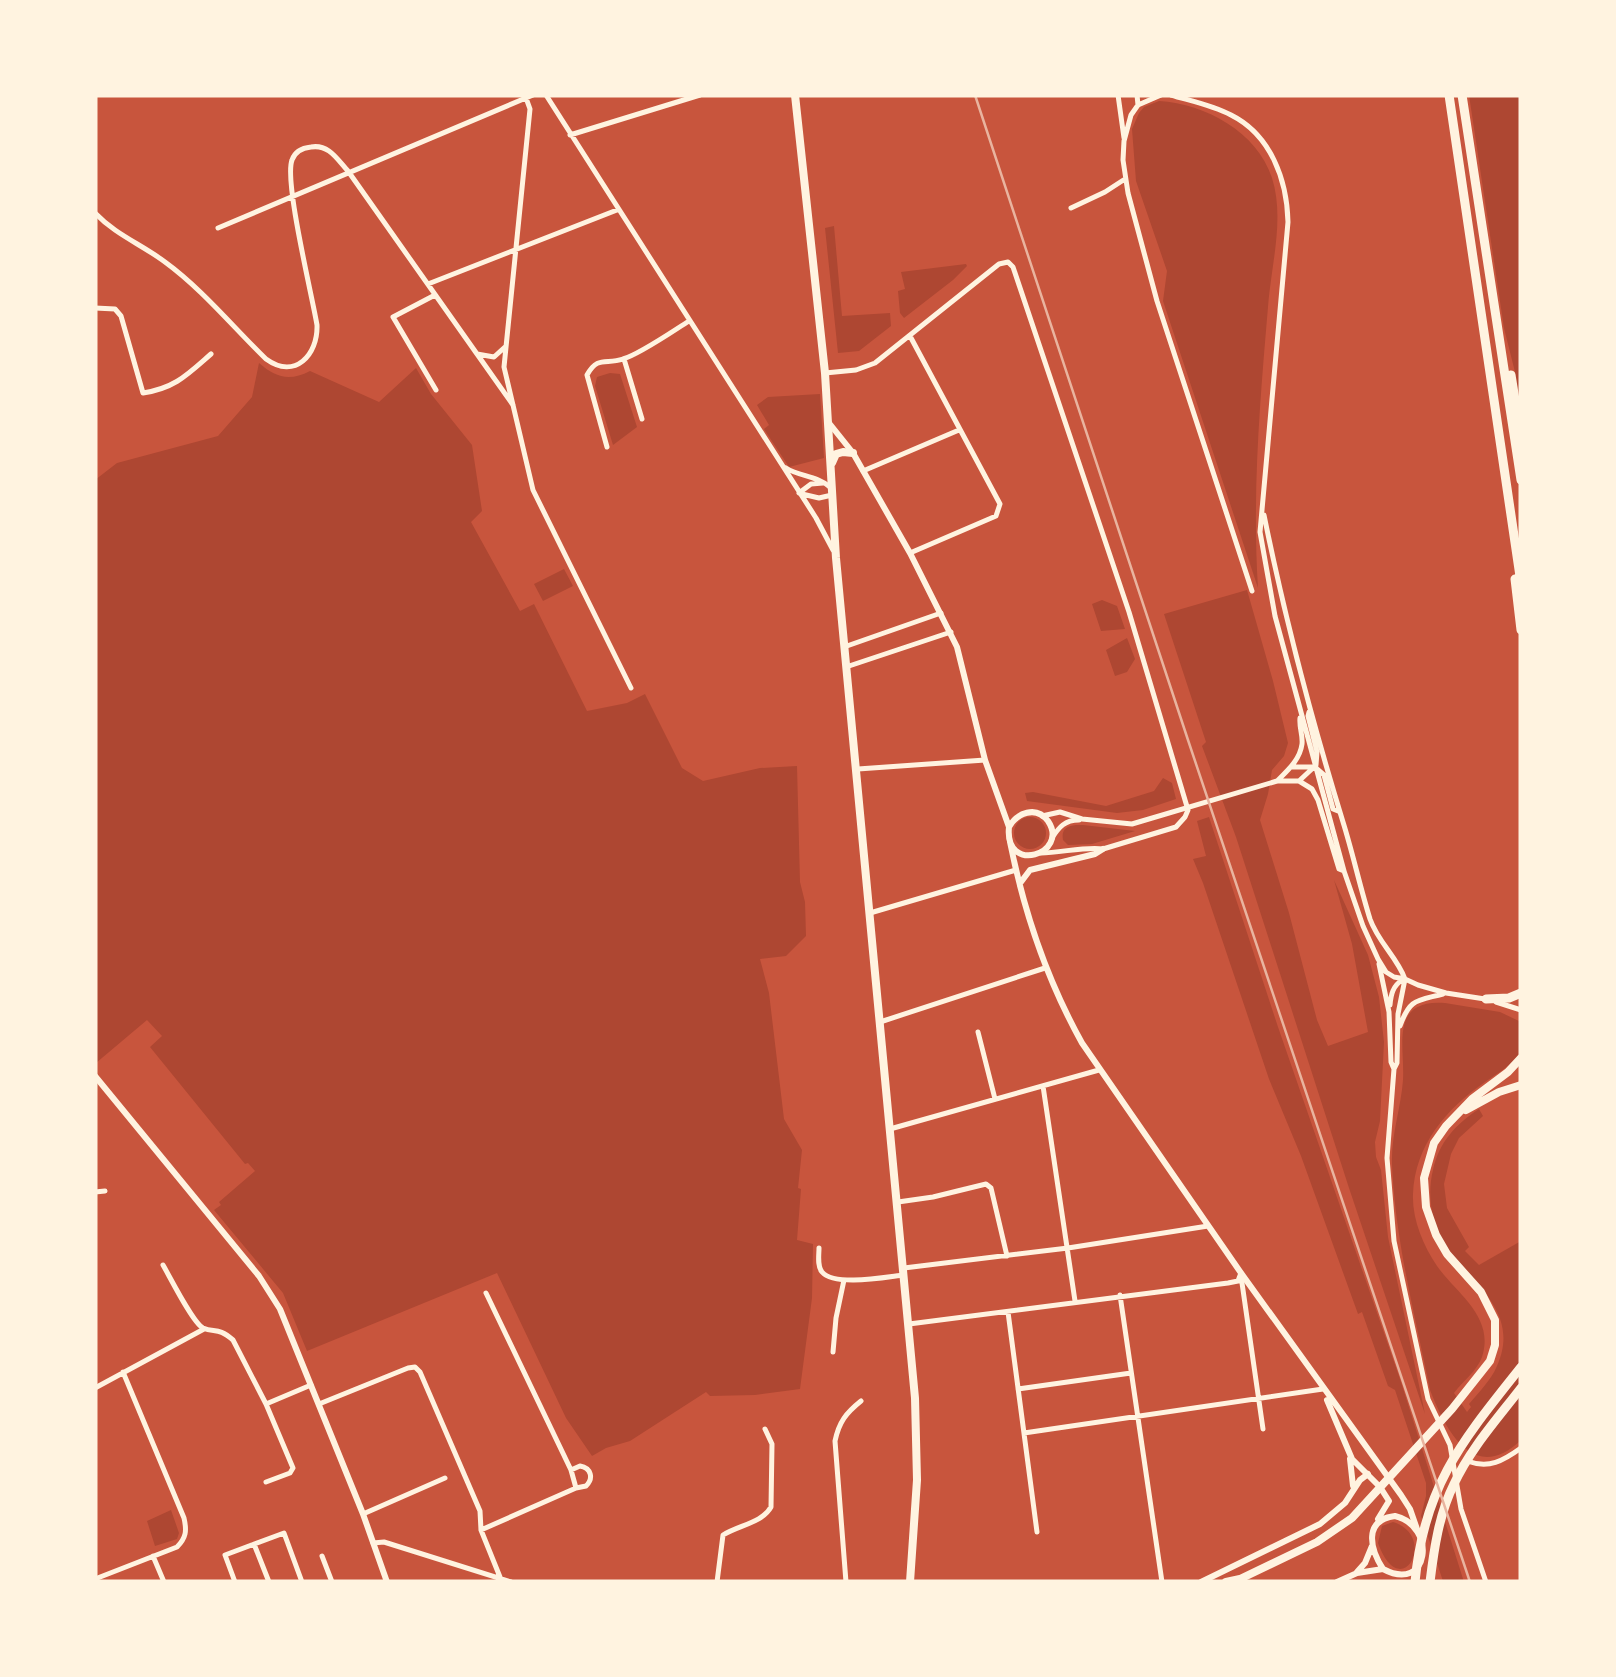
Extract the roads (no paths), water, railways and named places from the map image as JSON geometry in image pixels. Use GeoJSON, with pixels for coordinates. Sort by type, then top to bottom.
{"type":"FeatureCollection","features":[{"type":"Feature","properties":{"kind":"highway"},"geometry":{"type":"LineString","coordinates":[[1449,95],[1521,584]]}},
{"type":"Feature","properties":{"kind":"highway"},"geometry":{"type":"LineString","coordinates":[[1462,95],[1521,480]]}},
{"type":"Feature","properties":{"kind":"highway"},"geometry":{"type":"LineString","coordinates":[[1499,339],[1506,351],[1521,437]]}},
{"type":"Feature","properties":{"kind":"highway"},"geometry":{"type":"LineString","coordinates":[[1514,536],[1521,630]]}},
{"type":"Feature","properties":{"kind":"highway"},"geometry":{"type":"LineString","coordinates":[[1486,999],[1510,998],[1521,993]]}},
{"type":"Feature","properties":{"kind":"highway"},"geometry":{"type":"LineString","coordinates":[[1415,1582],[1427,1514],[1445,1471],[1473,1426],[1521,1367]]}},
{"type":"Feature","properties":{"kind":"highway"},"geometry":{"type":"LineString","coordinates":[[1430,1582],[1437,1533],[1454,1483],[1521,1388]]}},
{"type":"Feature","properties":{"kind":"highway"},"geometry":{"type":"LineString","coordinates":[[1423,1547],[1439,1582]]}},
{"type":"Feature","properties":{"kind":"main road"},"geometry":{"type":"LineString","coordinates":[[795,95],[829,423],[836,558],[915,1398],[916,1480],[910,1582]]}},
{"type":"Feature","properties":{"kind":"main road"},"geometry":{"type":"LineString","coordinates":[[830,467],[836,454],[854,453]]}},
{"type":"Feature","properties":{"kind":"main road"},"geometry":{"type":"LineString","coordinates":[[1226,1582],[1239,1581],[1352,1518],[1490,1361],[1496,1332],[1490,1308],[1436,1236],[1424,1196],[1424,1178],[1434,1143],[1446,1126],[1521,1058]]}},
{"type":"Feature","properties":{"kind":"main road"},"geometry":{"type":"LineString","coordinates":[[1457,1115],[1521,1085]]}},
{"type":"Feature","properties":{"kind":"street"},"geometry":{"type":"LineString","coordinates":[[546,95],[816,518],[836,558]]}},
{"type":"Feature","properties":{"kind":"street"},"geometry":{"type":"LineString","coordinates":[[570,134],[700,95]]}},
{"type":"Feature","properties":{"kind":"street"},"geometry":{"type":"LineString","coordinates":[[1137,95],[1138,105]]}},
{"type":"Feature","properties":{"kind":"street"},"geometry":{"type":"LineString","coordinates":[[1124,141],[1138,105],[1160,95]]}},
{"type":"Feature","properties":{"kind":"street"},"geometry":{"type":"LineString","coordinates":[[1171,95],[1228,113],[1246,124],[1270,152],[1284,188],[1288,222],[1260,532],[1274,616],[1362,926],[1386,972],[1394,977],[1521,1010]]}},
{"type":"Feature","properties":{"kind":"street"},"geometry":{"type":"LineString","coordinates":[[218,228],[529,97],[504,367],[534,490],[631,688]]}},
{"type":"Feature","properties":{"kind":"street"},"geometry":{"type":"LineString","coordinates":[[1120,98],[1125,179],[1157,301],[1252,591]]}},
{"type":"Feature","properties":{"kind":"street"},"geometry":{"type":"LineString","coordinates":[[95,213],[176,271],[266,359],[286,368],[295,366],[314,348],[317,325],[292,196],[291,162],[304,148],[326,148],[348,172],[516,409]]}},
{"type":"Feature","properties":{"kind":"street"},"geometry":{"type":"LineString","coordinates":[[1071,208],[1125,179]]}},
{"type":"Feature","properties":{"kind":"street"},"geometry":{"type":"LineString","coordinates":[[428,284],[618,210]]}},
{"type":"Feature","properties":{"kind":"street"},"geometry":{"type":"LineString","coordinates":[[824,373],[866,368],[1000,264],[1008,262],[1013,267],[1125,600],[1188,810],[1176,827],[1096,854],[1030,870],[1020,883]]}},
{"type":"Feature","properties":{"kind":"street"},"geometry":{"type":"LineString","coordinates":[[436,294],[393,318],[436,390]]}},
{"type":"Feature","properties":{"kind":"street"},"geometry":{"type":"LineString","coordinates":[[95,308],[115,309],[121,316],[142,393],[180,382],[211,354]]}},
{"type":"Feature","properties":{"kind":"street"},"geometry":{"type":"LineString","coordinates":[[607,447],[587,375],[596,363],[624,359],[689,321]]}},
{"type":"Feature","properties":{"kind":"street"},"geometry":{"type":"LineString","coordinates":[[909,335],[1000,504],[996,516],[910,553]]}},
{"type":"Feature","properties":{"kind":"street"},"geometry":{"type":"LineString","coordinates":[[478,354],[494,357],[505,348]]}},
{"type":"Feature","properties":{"kind":"street"},"geometry":{"type":"LineString","coordinates":[[624,359],[642,420]]}},
{"type":"Feature","properties":{"kind":"street"},"geometry":{"type":"LineString","coordinates":[[829,423],[854,453],[910,553],[956,647],[985,760],[1009,827],[1016,870],[1062,1006],[1099,1070],[1410,1510],[1423,1547],[1412,1573],[1356,1573],[1337,1582]]}},
{"type":"Feature","properties":{"kind":"street"},"geometry":{"type":"LineString","coordinates":[[863,471],[958,430]]}},
{"type":"Feature","properties":{"kind":"street"},"geometry":{"type":"LineString","coordinates":[[782,465],[792,472],[814,476],[830,489]]}},
{"type":"Feature","properties":{"kind":"street"},"geometry":{"type":"LineString","coordinates":[[799,492],[818,482],[830,489]]}},
{"type":"Feature","properties":{"kind":"street"},"geometry":{"type":"LineString","coordinates":[[799,492],[819,498],[830,489]]}},
{"type":"Feature","properties":{"kind":"street"},"geometry":{"type":"LineString","coordinates":[[1263,507],[1310,707],[1371,922],[1405,979],[1387,1158],[1394,1241],[1428,1399],[1450,1445],[1461,1458],[1480,1465],[1493,1464],[1521,1448]]}},
{"type":"Feature","properties":{"kind":"street"},"geometry":{"type":"LineString","coordinates":[[844,647],[940,613]]}},
{"type":"Feature","properties":{"kind":"street"},"geometry":{"type":"LineString","coordinates":[[846,667],[950,632]]}},
{"type":"Feature","properties":{"kind":"street"},"geometry":{"type":"LineString","coordinates":[[1299,781],[1318,760],[1308,716],[1310,707]]}},
{"type":"Feature","properties":{"kind":"street"},"geometry":{"type":"LineString","coordinates":[[1278,781],[1291,768],[1302,745],[1298,724],[1301,717]]}},
{"type":"Feature","properties":{"kind":"street"},"geometry":{"type":"LineString","coordinates":[[858,769],[985,760]]}},
{"type":"Feature","properties":{"kind":"street"},"geometry":{"type":"LineString","coordinates":[[1291,768],[1314,767],[1324,775],[1334,809],[1340,813]]}},
{"type":"Feature","properties":{"kind":"street"},"geometry":{"type":"LineString","coordinates":[[1010,842],[1015,850],[1029,856],[1046,850],[1060,826],[1072,820],[1132,824],[1278,781],[1299,781],[1312,789],[1318,800],[1339,869],[1344,870]]}},
{"type":"Feature","properties":{"kind":"street"},"geometry":{"type":"LineString","coordinates":[[1042,816],[1060,812],[1082,819]]}},
{"type":"Feature","properties":{"kind":"street"},"geometry":{"type":"LineString","coordinates":[[1009,827],[1022,813],[1036,813],[1050,826],[1052,838]]}},
{"type":"Feature","properties":{"kind":"street"},"geometry":{"type":"LineString","coordinates":[[1040,853],[1104,849]]}},
{"type":"Feature","properties":{"kind":"street"},"geometry":{"type":"LineString","coordinates":[[1020,883],[1029,856]]}},
{"type":"Feature","properties":{"kind":"street"},"geometry":{"type":"LineString","coordinates":[[870,913],[1016,870]]}},
{"type":"Feature","properties":{"kind":"street"},"geometry":{"type":"LineString","coordinates":[[1378,959],[1389,1012]]}},
{"type":"Feature","properties":{"kind":"street"},"geometry":{"type":"LineString","coordinates":[[880,1022],[1046,968]]}},
{"type":"Feature","properties":{"kind":"street"},"geometry":{"type":"LineString","coordinates":[[1394,1069],[1391,994],[1396,984],[1405,979]]}},
{"type":"Feature","properties":{"kind":"street"},"geometry":{"type":"LineString","coordinates":[[1397,1033],[1408,1006],[1420,998],[1446,993]]}},
{"type":"Feature","properties":{"kind":"street"},"geometry":{"type":"LineString","coordinates":[[978,1032],[995,1099]]}},
{"type":"Feature","properties":{"kind":"street"},"geometry":{"type":"LineString","coordinates":[[890,1129],[1099,1070]]}},
{"type":"Feature","properties":{"kind":"street"},"geometry":{"type":"LineString","coordinates":[[95,1076],[259,1276],[280,1309],[387,1582]]}},
{"type":"Feature","properties":{"kind":"street"},"geometry":{"type":"LineString","coordinates":[[1043,1086],[1075,1302]]}},
{"type":"Feature","properties":{"kind":"street"},"geometry":{"type":"LineString","coordinates":[[898,1202],[986,1184],[991,1188],[1007,1256]]}},
{"type":"Feature","properties":{"kind":"street"},"geometry":{"type":"LineString","coordinates":[[95,1192],[105,1191]]}},
{"type":"Feature","properties":{"kind":"street"},"geometry":{"type":"LineString","coordinates":[[819,1248],[821,1271],[844,1280],[1208,1226]]}},
{"type":"Feature","properties":{"kind":"street"},"geometry":{"type":"LineString","coordinates":[[163,1265],[195,1320],[233,1340],[266,1404],[293,1468],[266,1482]]}},
{"type":"Feature","properties":{"kind":"street"},"geometry":{"type":"LineString","coordinates":[[909,1324],[1228,1284],[1238,1281],[1241,1273]]}},
{"type":"Feature","properties":{"kind":"street"},"geometry":{"type":"LineString","coordinates":[[1241,1273],[1262,1429]]}},
{"type":"Feature","properties":{"kind":"street"},"geometry":{"type":"LineString","coordinates":[[833,1352],[844,1280]]}},
{"type":"Feature","properties":{"kind":"street"},"geometry":{"type":"LineString","coordinates":[[486,1293],[576,1488]]}},
{"type":"Feature","properties":{"kind":"street"},"geometry":{"type":"LineString","coordinates":[[1120,1295],[1162,1582]]}},
{"type":"Feature","properties":{"kind":"street"},"geometry":{"type":"LineString","coordinates":[[1008,1311],[1037,1532]]}},
{"type":"Feature","properties":{"kind":"street"},"geometry":{"type":"LineString","coordinates":[[95,1388],[204,1328]]}},
{"type":"Feature","properties":{"kind":"street"},"geometry":{"type":"LineString","coordinates":[[319,1404],[414,1366],[480,1512],[481,1530],[502,1580]]}},
{"type":"Feature","properties":{"kind":"street"},"geometry":{"type":"LineString","coordinates":[[95,1578],[177,1548],[186,1530],[123,1372]]}},
{"type":"Feature","properties":{"kind":"street"},"geometry":{"type":"LineString","coordinates":[[1018,1388],[1131,1373]]}},
{"type":"Feature","properties":{"kind":"street"},"geometry":{"type":"LineString","coordinates":[[266,1404],[311,1385]]}},
{"type":"Feature","properties":{"kind":"street"},"geometry":{"type":"LineString","coordinates":[[1024,1433],[1324,1389]]}},
{"type":"Feature","properties":{"kind":"street"},"geometry":{"type":"LineString","coordinates":[[1324,1389],[1348,1453],[1354,1481],[1351,1495]]}},
{"type":"Feature","properties":{"kind":"street"},"geometry":{"type":"LineString","coordinates":[[846,1582],[835,1441],[838,1424],[861,1401]]}},
{"type":"Feature","properties":{"kind":"street"},"geometry":{"type":"LineString","coordinates":[[717,1582],[723,1534],[758,1519],[771,1507],[772,1444],[765,1428]]}},
{"type":"Feature","properties":{"kind":"street"},"geometry":{"type":"LineString","coordinates":[[1450,1445],[1461,1509],[1486,1582]]}},
{"type":"Feature","properties":{"kind":"street"},"geometry":{"type":"LineString","coordinates":[[1348,1453],[1389,1501],[1376,1522],[1365,1563],[1356,1573]]}},
{"type":"Feature","properties":{"kind":"street"},"geometry":{"type":"LineString","coordinates":[[481,1530],[586,1486],[590,1480],[587,1468],[570,1470]]}},
{"type":"Feature","properties":{"kind":"street"},"geometry":{"type":"LineString","coordinates":[[1201,1582],[1320,1524],[1338,1510],[1368,1474],[1374,1472],[1387,1478]]}},
{"type":"Feature","properties":{"kind":"street"},"geometry":{"type":"LineString","coordinates":[[363,1514],[444,1478]]}},
{"type":"Feature","properties":{"kind":"street"},"geometry":{"type":"LineString","coordinates":[[1376,1522],[1386,1517],[1403,1518],[1418,1532]]}},
{"type":"Feature","properties":{"kind":"street"},"geometry":{"type":"LineString","coordinates":[[235,1582],[225,1555],[284,1533],[302,1582]]}},
{"type":"Feature","properties":{"kind":"street"},"geometry":{"type":"LineString","coordinates":[[373,1543],[384,1542],[511,1582]]}},
{"type":"Feature","properties":{"kind":"street"},"geometry":{"type":"LineString","coordinates":[[254,1544],[269,1582]]}},
{"type":"Feature","properties":{"kind":"street"},"geometry":{"type":"LineString","coordinates":[[1372,1546],[1389,1582]]}},
{"type":"Feature","properties":{"kind":"street"},"geometry":{"type":"LineString","coordinates":[[152,1556],[164,1582]]}},
{"type":"Feature","properties":{"kind":"street"},"geometry":{"type":"LineString","coordinates":[[322,1556],[332,1582]]}},
{"type":"Feature","properties":{"kind":"railway"},"geometry":{"type":"LineString","coordinates":[[975,95],[1470,1582]]}}]}
